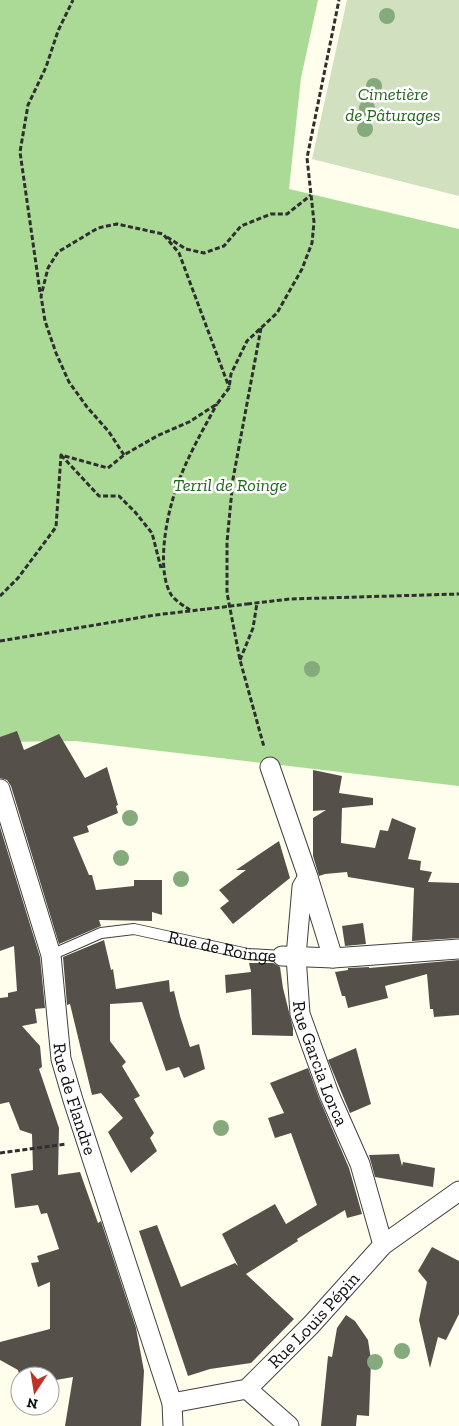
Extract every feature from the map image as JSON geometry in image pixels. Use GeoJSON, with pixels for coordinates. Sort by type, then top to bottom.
{"type":"FeatureCollection","features":[{"type":"Feature","properties":{"kind":"street"},"geometry":{"type":"LineString","coordinates":[[270,767],[308,877],[333,958]]}},
{"type":"Feature","properties":{"kind":"street","name":"Rue de Flandre"},"geometry":{"type":"LineString","coordinates":[[0,790],[51,955],[61,1059],[172,1403]]}},
{"type":"Feature","properties":{"kind":"street","name":"Rue Garcia Lorca"},"geometry":{"type":"LineString","coordinates":[[308,877],[302,887],[289,956],[300,1014],[329,1094],[360,1164],[383,1245]]}},
{"type":"Feature","properties":{"kind":"street","name":"Rue de Roinge"},"geometry":{"type":"LineString","coordinates":[[289,956],[333,958],[459,949]]}},
{"type":"Feature","properties":{"kind":"street","name":"Rue Louis Pépin"},"geometry":{"type":"LineString","coordinates":[[247,1389],[311,1325],[383,1245],[459,1191]]}},
{"type":"Feature","properties":{"kind":"street"},"geometry":{"type":"LineString","coordinates":[[174,1426],[172,1403],[247,1389],[289,1426]]}},
{"type":"Feature","properties":{"kind":"lane","name":"Rue de Roinge"},"geometry":{"type":"LineString","coordinates":[[51,955],[101,933],[134,929],[248,954],[289,956]]}},
{"type":"Feature","properties":{"kind":"path"},"geometry":{"type":"LineString","coordinates":[[73,0],[58,31],[46,67],[28,106],[20,152],[45,321],[69,382],[87,407],[109,432],[124,455]]}},
{"type":"Feature","properties":{"kind":"path"},"geometry":{"type":"LineString","coordinates":[[163,573],[164,544],[172,502],[190,456],[217,404],[229,388],[231,374],[247,341],[276,313],[302,269],[312,244],[314,222],[307,158],[339,0]]}},
{"type":"Feature","properties":{"kind":"path"},"geometry":{"type":"LineString","coordinates":[[41,296],[48,268],[58,252],[98,228],[117,224],[162,234],[186,249],[204,253],[224,246],[241,226],[271,214],[286,214],[311,195]]}},
{"type":"Feature","properties":{"kind":"path"},"geometry":{"type":"LineString","coordinates":[[162,234],[179,253],[229,388]]}},
{"type":"Feature","properties":{"kind":"path"},"geometry":{"type":"LineString","coordinates":[[261,328],[233,479],[227,542],[227,593],[240,660],[270,767]]}},
{"type":"Feature","properties":{"kind":"path"},"geometry":{"type":"LineString","coordinates":[[61,455],[108,468],[124,455],[158,436],[189,422],[217,404]]}},
{"type":"Feature","properties":{"kind":"path"},"geometry":{"type":"LineString","coordinates":[[61,455],[99,496],[119,496],[135,512],[152,533],[163,573],[172,596],[190,610]]}},
{"type":"Feature","properties":{"kind":"path"},"geometry":{"type":"LineString","coordinates":[[0,596],[18,578],[56,527],[61,455]]}},
{"type":"Feature","properties":{"kind":"path"},"geometry":{"type":"LineString","coordinates":[[0,641],[154,614],[290,599],[459,594]]}},
{"type":"Feature","properties":{"kind":"path"},"geometry":{"type":"LineString","coordinates":[[240,660],[253,628],[257,603]]}},
{"type":"Feature","properties":{"kind":"path"},"geometry":{"type":"LineString","coordinates":[[0,1153],[88,1141]]}},
{"type":"Feature","properties":{"kind":"green space","name":"Terril de Roinge"},"geometry":{"type":"Polygon","coordinates":[[[0,0],[318,0],[301,78],[289,189],[459,229],[459,786],[76,741],[0,742],[0,0]]]}},
{"type":"Feature","properties":{"kind":"green space","name":"Cimetière de Pâturages"},"geometry":{"type":"Polygon","coordinates":[[[347,0],[459,0],[459,196],[312,159],[347,0]]]}},
{"type":"Feature","properties":{"kind":"building"},"geometry":{"type":"Polygon","coordinates":[[[17,731],[24,750],[59,734],[85,778],[107,767],[118,805],[116,806],[118,813],[87,826],[89,832],[73,837],[89,875],[92,875],[96,890],[134,886],[134,880],[162,880],[162,915],[152,912],[152,921],[99,920],[101,926],[59,944],[11,786],[7,780],[0,778],[0,737],[17,731]]]}},
{"type":"Feature","properties":{"kind":"building"},"geometry":{"type":"Polygon","coordinates":[[[313,770],[342,776],[339,793],[373,798],[373,805],[342,808],[341,843],[375,848],[380,830],[388,831],[392,818],[416,828],[408,859],[421,861],[420,870],[432,872],[428,882],[459,883],[459,938],[412,941],[414,888],[348,877],[347,872],[319,876],[313,856],[313,818],[326,810],[313,811],[313,770]]]}},
{"type":"Feature","properties":{"kind":"building"},"geometry":{"type":"Polygon","coordinates":[[[0,827],[40,957],[45,1008],[35,1009],[37,1023],[22,1026],[40,1046],[42,1067],[39,1069],[59,1128],[58,1175],[80,1172],[98,1223],[101,1221],[136,1328],[144,1371],[141,1426],[65,1426],[73,1377],[60,1379],[60,1366],[11,1366],[0,1360],[0,1342],[50,1329],[50,1282],[38,1287],[31,1263],[39,1262],[37,1256],[59,1249],[47,1213],[41,1214],[38,1205],[15,1208],[11,1174],[33,1170],[32,1134],[20,1130],[9,1102],[0,1104],[0,998],[8,997],[8,993],[17,991],[14,946],[0,951],[0,827]]]}},
{"type":"Feature","properties":{"kind":"building"},"geometry":{"type":"Polygon","coordinates":[[[279,841],[290,878],[233,924],[220,908],[229,901],[219,890],[246,870],[236,870],[279,841]]]}},
{"type":"Feature","properties":{"kind":"building"},"geometry":{"type":"Polygon","coordinates":[[[363,923],[366,944],[345,946],[342,926],[363,923]]]}},
{"type":"Feature","properties":{"kind":"building"},"geometry":{"type":"Polygon","coordinates":[[[104,940],[111,970],[113,969],[116,989],[169,980],[170,992],[174,991],[190,1047],[199,1044],[205,1069],[184,1078],[179,1067],[166,1071],[142,1002],[110,1004],[110,1041],[126,1062],[122,1066],[140,1096],[134,1099],[154,1133],[150,1138],[157,1151],[131,1173],[108,1132],[123,1118],[101,1093],[92,1095],[70,1004],[67,1005],[63,957],[104,940]]]}},
{"type":"Feature","properties":{"kind":"building"},"geometry":{"type":"Polygon","coordinates":[[[459,960],[459,1015],[434,1017],[433,1009],[430,1009],[427,974],[385,986],[388,998],[348,1008],[345,996],[342,996],[335,972],[348,970],[348,968],[369,968],[459,960]]]}},
{"type":"Feature","properties":{"kind":"building"},"geometry":{"type":"Polygon","coordinates":[[[249,963],[273,963],[280,967],[293,1036],[252,1035],[251,989],[226,993],[225,975],[251,972],[249,963]]]}},
{"type":"Feature","properties":{"kind":"building"},"geometry":{"type":"Polygon","coordinates":[[[356,1048],[371,1104],[350,1113],[328,1060],[356,1048]]]}},
{"type":"Feature","properties":{"kind":"building"},"geometry":{"type":"Polygon","coordinates":[[[308,1068],[349,1168],[362,1214],[347,1218],[345,1210],[297,1239],[298,1241],[246,1274],[294,1319],[251,1363],[210,1369],[188,1376],[139,1231],[157,1225],[181,1287],[235,1263],[238,1266],[222,1234],[275,1204],[286,1224],[317,1205],[291,1133],[275,1138],[268,1118],[284,1113],[270,1083],[308,1068]]]}},
{"type":"Feature","properties":{"kind":"building"},"geometry":{"type":"Polygon","coordinates":[[[399,1154],[402,1166],[403,1162],[435,1168],[433,1187],[375,1177],[369,1155],[399,1154]]]}},
{"type":"Feature","properties":{"kind":"building"},"geometry":{"type":"Polygon","coordinates":[[[432,1247],[459,1261],[459,1314],[446,1340],[438,1337],[430,1368],[419,1320],[427,1282],[418,1271],[432,1247]]]}},
{"type":"Feature","properties":{"kind":"building"},"geometry":{"type":"Polygon","coordinates":[[[346,1315],[355,1321],[368,1340],[371,1360],[369,1416],[357,1415],[356,1426],[321,1426],[328,1356],[332,1357],[337,1328],[346,1315]]]}}]}
